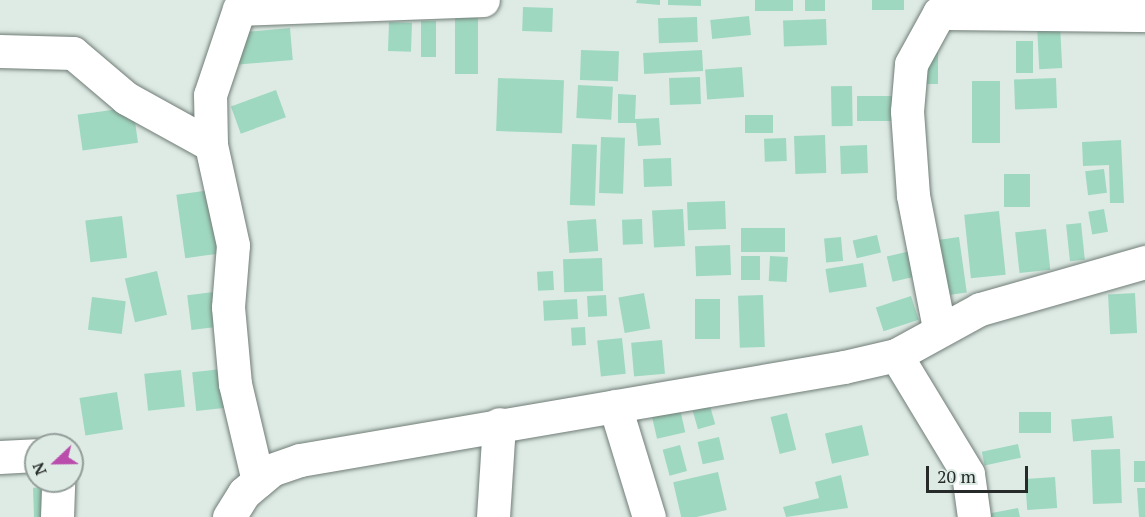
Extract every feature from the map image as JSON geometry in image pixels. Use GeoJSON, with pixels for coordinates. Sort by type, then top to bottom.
{"type":"FeatureCollection","features":[{"type":"Feature","properties":{"kind":"street"},"geometry":{"type":"LineString","coordinates":[[258,481],[235,384],[228,307],[233,245],[211,145],[210,95],[238,5],[483,0]]}},
{"type":"Feature","properties":{"kind":"street"},"geometry":{"type":"LineString","coordinates":[[939,328],[913,195],[907,111],[911,64],[939,6],[1145,15]]}},
{"type":"Feature","properties":{"kind":"street"},"geometry":{"type":"LineString","coordinates":[[0,51],[74,53],[126,98],[211,145]]}},
{"type":"Feature","properties":{"kind":"street"},"geometry":{"type":"LineString","coordinates":[[229,517],[258,481],[300,460],[499,424],[771,382],[896,355],[939,328],[980,309],[1145,262]]}},
{"type":"Feature","properties":{"kind":"street"},"geometry":{"type":"LineString","coordinates":[[896,355],[968,474],[974,517]]}},
{"type":"Feature","properties":{"kind":"street"},"geometry":{"type":"LineString","coordinates":[[615,406],[649,517]]}},
{"type":"Feature","properties":{"kind":"street"},"geometry":{"type":"LineString","coordinates":[[493,517],[499,424]]}},
{"type":"Feature","properties":{"kind":"street"},"geometry":{"type":"LineString","coordinates":[[0,457],[24,456]]}},
{"type":"Feature","properties":{"kind":"street"},"geometry":{"type":"LineString","coordinates":[[57,517],[58,493]]}},
{"type":"Feature","properties":{"kind":"building"},"geometry":{"type":"Polygon","coordinates":[[[637,0],[660,0],[660,5],[636,3],[637,0]]]}},
{"type":"Feature","properties":{"kind":"building"},"geometry":{"type":"Polygon","coordinates":[[[668,0],[701,0],[701,6],[668,5],[668,0]]]}},
{"type":"Feature","properties":{"kind":"building"},"geometry":{"type":"Polygon","coordinates":[[[755,0],[793,0],[793,11],[755,11],[755,0]]]}},
{"type":"Feature","properties":{"kind":"building"},"geometry":{"type":"Polygon","coordinates":[[[805,0],[825,0],[825,11],[805,11],[805,0]]]}},
{"type":"Feature","properties":{"kind":"building"},"geometry":{"type":"Polygon","coordinates":[[[872,0],[904,0],[904,10],[872,10],[872,0]]]}},
{"type":"Feature","properties":{"kind":"building"},"geometry":{"type":"Polygon","coordinates":[[[523,7],[553,8],[552,32],[522,31],[523,7]]]}},
{"type":"Feature","properties":{"kind":"building"},"geometry":{"type":"Polygon","coordinates":[[[455,15],[478,15],[478,74],[455,74],[455,15]]]}},
{"type":"Feature","properties":{"kind":"building"},"geometry":{"type":"Polygon","coordinates":[[[749,16],[751,35],[712,39],[710,20],[749,16]]]}},
{"type":"Feature","properties":{"kind":"building"},"geometry":{"type":"Polygon","coordinates":[[[697,17],[698,42],[659,43],[658,18],[697,17]]]}},
{"type":"Feature","properties":{"kind":"building"},"geometry":{"type":"Polygon","coordinates":[[[826,19],[827,45],[784,46],[783,21],[826,19]]]}},
{"type":"Feature","properties":{"kind":"building"},"geometry":{"type":"Polygon","coordinates":[[[421,21],[436,21],[436,57],[421,57],[421,21]]]}},
{"type":"Feature","properties":{"kind":"building"},"geometry":{"type":"Polygon","coordinates":[[[389,22],[412,23],[411,52],[388,51],[389,22]]]}},
{"type":"Feature","properties":{"kind":"building"},"geometry":{"type":"Polygon","coordinates":[[[1060,25],[1062,68],[1039,69],[1037,26],[1060,25]]]}},
{"type":"Feature","properties":{"kind":"building"},"geometry":{"type":"Polygon","coordinates":[[[290,28],[293,60],[239,65],[236,33],[290,28]]]}},
{"type":"Feature","properties":{"kind":"building"},"geometry":{"type":"Polygon","coordinates":[[[1016,41],[1033,41],[1033,73],[1016,73],[1016,41]]]}},
{"type":"Feature","properties":{"kind":"building"},"geometry":{"type":"Polygon","coordinates":[[[581,50],[619,51],[618,81],[580,80],[581,50]]]}},
{"type":"Feature","properties":{"kind":"building"},"geometry":{"type":"Polygon","coordinates":[[[702,50],[703,71],[644,74],[643,53],[702,50]]]}},
{"type":"Feature","properties":{"kind":"building"},"geometry":{"type":"Polygon","coordinates":[[[920,52],[938,52],[938,84],[920,84],[920,52]]]}},
{"type":"Feature","properties":{"kind":"building"},"geometry":{"type":"Polygon","coordinates":[[[742,67],[744,97],[707,100],[705,70],[742,67]]]}},
{"type":"Feature","properties":{"kind":"building"},"geometry":{"type":"Polygon","coordinates":[[[700,77],[701,104],[670,105],[669,78],[700,77]]]}},
{"type":"Feature","properties":{"kind":"building"},"geometry":{"type":"Polygon","coordinates":[[[498,78],[564,80],[562,133],[496,131],[498,78]]]}},
{"type":"Feature","properties":{"kind":"building"},"geometry":{"type":"Polygon","coordinates":[[[1056,78],[1057,108],[1015,109],[1014,79],[1056,78]]]}},
{"type":"Feature","properties":{"kind":"building"},"geometry":{"type":"Polygon","coordinates":[[[972,81],[1000,81],[1000,143],[972,143],[972,81]]]}},
{"type":"Feature","properties":{"kind":"building"},"geometry":{"type":"Polygon","coordinates":[[[578,85],[613,87],[611,120],[576,118],[578,85]]]}},
{"type":"Feature","properties":{"kind":"building"},"geometry":{"type":"Polygon","coordinates":[[[831,86],[852,86],[853,126],[832,126],[831,86]]]}},
{"type":"Feature","properties":{"kind":"building"},"geometry":{"type":"Polygon","coordinates":[[[276,90],[286,117],[241,134],[231,106],[276,90]]]}},
{"type":"Feature","properties":{"kind":"building"},"geometry":{"type":"Polygon","coordinates":[[[618,94],[636,95],[635,119],[659,118],[661,145],[638,146],[636,123],[618,123],[618,94]]]}},
{"type":"Feature","properties":{"kind":"building"},"geometry":{"type":"Polygon","coordinates":[[[857,96],[896,96],[896,121],[857,121],[857,96]]]}},
{"type":"Feature","properties":{"kind":"building"},"geometry":{"type":"Polygon","coordinates":[[[133,107],[138,143],[83,150],[78,115],[133,107]]]}},
{"type":"Feature","properties":{"kind":"building"},"geometry":{"type":"Polygon","coordinates":[[[745,115],[773,115],[773,133],[745,133],[745,115]]]}},
{"type":"Feature","properties":{"kind":"building"},"geometry":{"type":"Polygon","coordinates":[[[825,135],[826,173],[795,174],[794,136],[825,135]]]}},
{"type":"Feature","properties":{"kind":"building"},"geometry":{"type":"Polygon","coordinates":[[[601,137],[625,138],[623,194],[599,193],[601,137]]]}},
{"type":"Feature","properties":{"kind":"building"},"geometry":{"type":"Polygon","coordinates":[[[786,138],[787,161],[765,162],[764,139],[786,138]]]}},
{"type":"Feature","properties":{"kind":"building"},"geometry":{"type":"Polygon","coordinates":[[[1121,140],[1124,203],[1110,203],[1109,165],[1083,166],[1082,142],[1121,140]]]}},
{"type":"Feature","properties":{"kind":"building"},"geometry":{"type":"Polygon","coordinates":[[[572,144],[597,145],[595,206],[570,205],[572,144]]]}},
{"type":"Feature","properties":{"kind":"building"},"geometry":{"type":"Polygon","coordinates":[[[867,145],[868,173],[841,174],[840,146],[867,145]]]}},
{"type":"Feature","properties":{"kind":"building"},"geometry":{"type":"Polygon","coordinates":[[[671,158],[672,186],[644,187],[643,159],[671,158]]]}},
{"type":"Feature","properties":{"kind":"building"},"geometry":{"type":"Polygon","coordinates":[[[1104,169],[1107,193],[1088,195],[1085,171],[1104,169]]]}},
{"type":"Feature","properties":{"kind":"building"},"geometry":{"type":"Polygon","coordinates":[[[1004,174],[1030,174],[1030,207],[1004,207],[1004,174]]]}},
{"type":"Feature","properties":{"kind":"building"},"geometry":{"type":"Polygon","coordinates":[[[211,190],[220,253],[185,258],[176,195],[211,190]]]}},
{"type":"Feature","properties":{"kind":"building"},"geometry":{"type":"Polygon","coordinates":[[[725,201],[726,229],[688,230],[687,202],[725,201]]]}},
{"type":"Feature","properties":{"kind":"building"},"geometry":{"type":"Polygon","coordinates":[[[683,209],[685,246],[654,248],[652,211],[683,209]]]}},
{"type":"Feature","properties":{"kind":"building"},"geometry":{"type":"Polygon","coordinates":[[[1104,209],[1108,232],[1092,234],[1088,212],[1104,209]]]}},
{"type":"Feature","properties":{"kind":"building"},"geometry":{"type":"Polygon","coordinates":[[[999,211],[1006,275],[971,278],[964,215],[999,211]]]}},
{"type":"Feature","properties":{"kind":"building"},"geometry":{"type":"Polygon","coordinates":[[[122,216],[127,258],[90,262],[85,221],[122,216]]]}},
{"type":"Feature","properties":{"kind":"building"},"geometry":{"type":"Polygon","coordinates":[[[596,219],[598,251],[569,253],[567,221],[596,219]]]}},
{"type":"Feature","properties":{"kind":"building"},"geometry":{"type":"Polygon","coordinates":[[[642,219],[643,244],[623,245],[622,220],[642,219]]]}},
{"type":"Feature","properties":{"kind":"building"},"geometry":{"type":"Polygon","coordinates":[[[1081,223],[1085,260],[1070,261],[1066,225],[1081,223]]]}},
{"type":"Feature","properties":{"kind":"building"},"geometry":{"type":"Polygon","coordinates":[[[741,228],[785,228],[785,252],[741,252],[741,228]]]}},
{"type":"Feature","properties":{"kind":"building"},"geometry":{"type":"Polygon","coordinates":[[[1046,229],[1050,270],[1019,273],[1015,232],[1046,229]]]}},
{"type":"Feature","properties":{"kind":"building"},"geometry":{"type":"Polygon","coordinates":[[[877,235],[881,253],[857,258],[853,241],[877,235]]]}},
{"type":"Feature","properties":{"kind":"building"},"geometry":{"type":"Polygon","coordinates":[[[841,237],[843,261],[826,262],[824,238],[841,237]]]}},
{"type":"Feature","properties":{"kind":"building"},"geometry":{"type":"Polygon","coordinates":[[[959,237],[967,292],[940,296],[932,241],[959,237]]]}},
{"type":"Feature","properties":{"kind":"building"},"geometry":{"type":"Polygon","coordinates":[[[730,245],[731,275],[696,276],[695,246],[730,245]]]}},
{"type":"Feature","properties":{"kind":"building"},"geometry":{"type":"Polygon","coordinates":[[[915,250],[921,275],[893,282],[887,257],[915,250]]]}},
{"type":"Feature","properties":{"kind":"building"},"geometry":{"type":"Polygon","coordinates":[[[741,256],[760,256],[760,280],[741,280],[741,256]]]}},
{"type":"Feature","properties":{"kind":"building"},"geometry":{"type":"Polygon","coordinates":[[[770,256],[788,257],[787,282],[769,281],[770,256]]]}},
{"type":"Feature","properties":{"kind":"building"},"geometry":{"type":"Polygon","coordinates":[[[602,258],[603,291],[564,292],[563,259],[602,258]]]}},
{"type":"Feature","properties":{"kind":"building"},"geometry":{"type":"Polygon","coordinates":[[[863,263],[867,287],[829,293],[825,269],[863,263]]]}},
{"type":"Feature","properties":{"kind":"building"},"geometry":{"type":"Polygon","coordinates":[[[157,271],[167,315],[135,322],[125,278],[157,271]]]}},
{"type":"Feature","properties":{"kind":"building"},"geometry":{"type":"Polygon","coordinates":[[[553,271],[554,290],[538,291],[537,272],[553,271]]]}},
{"type":"Feature","properties":{"kind":"building"},"geometry":{"type":"Polygon","coordinates":[[[214,292],[218,327],[191,330],[187,295],[214,292]]]}},
{"type":"Feature","properties":{"kind":"building"},"geometry":{"type":"Polygon","coordinates":[[[644,293],[650,328],[625,333],[618,298],[644,293]]]}},
{"type":"Feature","properties":{"kind":"building"},"geometry":{"type":"Polygon","coordinates":[[[1135,293],[1137,333],[1110,334],[1108,294],[1135,293]]]}},
{"type":"Feature","properties":{"kind":"building"},"geometry":{"type":"Polygon","coordinates":[[[606,295],[607,316],[588,317],[587,296],[606,295]]]}},
{"type":"Feature","properties":{"kind":"building"},"geometry":{"type":"Polygon","coordinates":[[[763,295],[765,347],[740,348],[738,296],[763,295]]]}},
{"type":"Feature","properties":{"kind":"building"},"geometry":{"type":"Polygon","coordinates":[[[911,296],[919,320],[884,331],[876,307],[911,296]]]}},
{"type":"Feature","properties":{"kind":"building"},"geometry":{"type":"Polygon","coordinates":[[[92,297],[126,301],[122,334],[88,330],[92,297]]]}},
{"type":"Feature","properties":{"kind":"building"},"geometry":{"type":"Polygon","coordinates":[[[577,299],[578,319],[544,321],[543,301],[577,299]]]}},
{"type":"Feature","properties":{"kind":"building"},"geometry":{"type":"Polygon","coordinates":[[[695,299],[720,299],[720,339],[695,339],[695,299]]]}},
{"type":"Feature","properties":{"kind":"building"},"geometry":{"type":"Polygon","coordinates":[[[585,327],[586,345],[572,346],[571,328],[585,327]]]}},
{"type":"Feature","properties":{"kind":"building"},"geometry":{"type":"Polygon","coordinates":[[[622,338],[626,374],[601,376],[597,341],[622,338]]]}},
{"type":"Feature","properties":{"kind":"building"},"geometry":{"type":"Polygon","coordinates":[[[662,340],[665,374],[634,377],[631,343],[662,340]]]}},
{"type":"Feature","properties":{"kind":"building"},"geometry":{"type":"Polygon","coordinates":[[[222,369],[226,408],[196,411],[192,372],[222,369]]]}},
{"type":"Feature","properties":{"kind":"building"},"geometry":{"type":"Polygon","coordinates":[[[181,370],[185,407],[148,411],[144,374],[181,370]]]}},
{"type":"Feature","properties":{"kind":"building"},"geometry":{"type":"Polygon","coordinates":[[[117,392],[123,430],[85,435],[79,398],[117,392]]]}},
{"type":"Feature","properties":{"kind":"building"},"geometry":{"type":"Polygon","coordinates":[[[679,405],[685,432],[657,439],[651,412],[679,405]]]}},
{"type":"Feature","properties":{"kind":"building"},"geometry":{"type":"Polygon","coordinates":[[[710,406],[715,424],[698,429],[693,411],[710,406]]]}},
{"type":"Feature","properties":{"kind":"building"},"geometry":{"type":"Polygon","coordinates":[[[1019,412],[1051,412],[1051,433],[1019,433],[1019,412]]]}},
{"type":"Feature","properties":{"kind":"building"},"geometry":{"type":"Polygon","coordinates":[[[787,413],[796,450],[780,454],[771,417],[787,413]]]}},
{"type":"Feature","properties":{"kind":"building"},"geometry":{"type":"Polygon","coordinates":[[[1112,416],[1114,438],[1073,441],[1071,420],[1112,416]]]}},
{"type":"Feature","properties":{"kind":"building"},"geometry":{"type":"Polygon","coordinates":[[[862,425],[869,455],[832,464],[825,434],[862,425]]]}},
{"type":"Feature","properties":{"kind":"building"},"geometry":{"type":"Polygon","coordinates":[[[719,437],[724,459],[703,464],[698,442],[719,437]]]}},
{"type":"Feature","properties":{"kind":"building"},"geometry":{"type":"Polygon","coordinates":[[[1018,444],[1021,458],[985,465],[982,452],[1018,444]]]}},
{"type":"Feature","properties":{"kind":"building"},"geometry":{"type":"Polygon","coordinates":[[[680,445],[687,471],[670,476],[663,450],[680,445]]]}},
{"type":"Feature","properties":{"kind":"building"},"geometry":{"type":"Polygon","coordinates":[[[1120,449],[1122,503],[1093,504],[1091,450],[1120,449]]]}},
{"type":"Feature","properties":{"kind":"building"},"geometry":{"type":"Polygon","coordinates":[[[1134,461],[1145,461],[1145,482],[1134,482],[1134,461]]]}},
{"type":"Feature","properties":{"kind":"building"},"geometry":{"type":"Polygon","coordinates":[[[718,472],[727,510],[696,517],[681,517],[673,482],[718,472]]]}},
{"type":"Feature","properties":{"kind":"building"},"geometry":{"type":"Polygon","coordinates":[[[841,475],[848,508],[786,517],[783,507],[819,498],[815,482],[841,475]]]}},
{"type":"Feature","properties":{"kind":"building"},"geometry":{"type":"Polygon","coordinates":[[[1055,477],[1057,508],[1027,510],[1025,479],[1055,477]]]}},
{"type":"Feature","properties":{"kind":"building"},"geometry":{"type":"Polygon","coordinates":[[[1137,488],[1145,488],[1145,517],[1139,517],[1137,488]]]}},
{"type":"Feature","properties":{"kind":"building"},"geometry":{"type":"Polygon","coordinates":[[[33,493],[51,493],[52,517],[34,517],[33,493]]]}},
{"type":"Feature","properties":{"kind":"building"},"geometry":{"type":"Polygon","coordinates":[[[1018,508],[1020,517],[976,517],[976,516],[1018,508]]]}}]}
